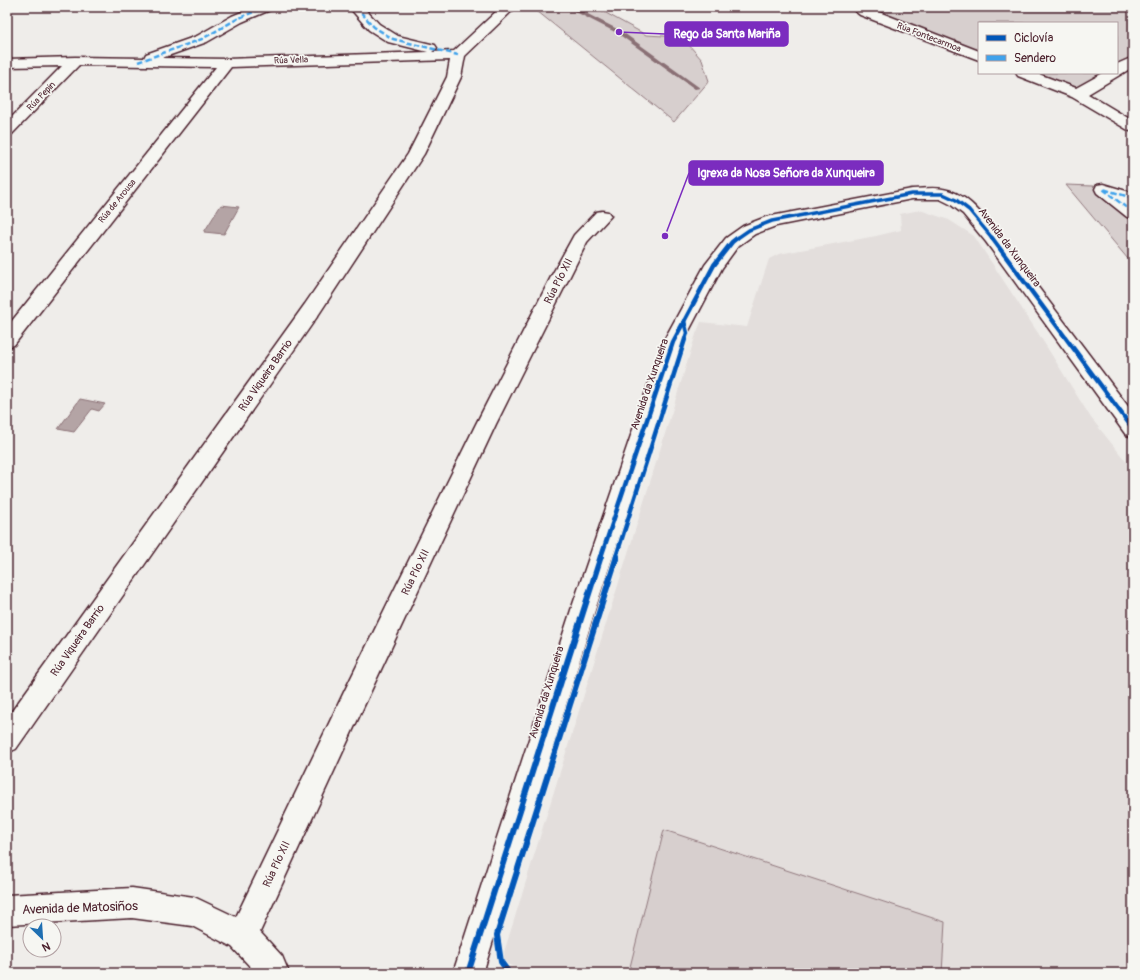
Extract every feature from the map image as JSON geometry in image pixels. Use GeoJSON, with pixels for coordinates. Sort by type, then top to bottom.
{"type":"FeatureCollection","features":[{"type":"Feature","properties":{"kind":"street"},"geometry":{"type":"LineString","coordinates":[[138,62],[202,38],[236,19],[265,7]]}},
{"type":"Feature","properties":{"kind":"street"},"geometry":{"type":"LineString","coordinates":[[356,7],[374,27],[393,39],[458,55],[509,7]]}},
{"type":"Feature","properties":{"kind":"street","name":"Rúa Fontecarmoa"},"geometry":{"type":"LineString","coordinates":[[857,7],[865,12],[978,56]]}},
{"type":"Feature","properties":{"kind":"street","name":"Rúa Vella"},"geometry":{"type":"LineString","coordinates":[[7,63],[75,61],[227,63],[458,55]]}},
{"type":"Feature","properties":{"kind":"street","name":"Rúa Viqueira Barrio"},"geometry":{"type":"LineString","coordinates":[[7,740],[312,309],[416,154],[454,77],[458,55]]}},
{"type":"Feature","properties":{"kind":"street","name":"Rúa Pepin"},"geometry":{"type":"LineString","coordinates":[[7,130],[75,61]]}},
{"type":"Feature","properties":{"kind":"street"},"geometry":{"type":"LineString","coordinates":[[1118,69],[1133,61]]}},
{"type":"Feature","properties":{"kind":"street","name":"Rúa de Arousa"},"geometry":{"type":"LineString","coordinates":[[7,340],[227,63]]}},
{"type":"Feature","properties":{"kind":"street"},"geometry":{"type":"LineString","coordinates":[[1026,74],[1077,94],[1133,127]]}},
{"type":"Feature","properties":{"kind":"street"},"geometry":{"type":"LineString","coordinates":[[1077,94],[1111,74]]}},
{"type":"Feature","properties":{"kind":"street"},"geometry":{"type":"LineString","coordinates":[[1133,198],[1103,189],[1133,213]]}},
{"type":"Feature","properties":{"kind":"street","name":"Avenida da Xunqueira"},"geometry":{"type":"LineString","coordinates":[[468,973],[583,610],[673,342],[714,265],[732,242],[749,230],[772,222],[904,196],[943,194],[956,200],[969,210],[992,238],[1133,429]]}},
{"type":"Feature","properties":{"kind":"street","name":"Rúa Pío XII"},"geometry":{"type":"LineString","coordinates":[[243,936],[357,692],[486,424],[580,239],[602,216]]}},
{"type":"Feature","properties":{"kind":"street","name":"Avenida de Matosiños"},"geometry":{"type":"LineString","coordinates":[[7,910],[132,903],[194,912],[243,936],[271,971]]}},
{"type":"Feature","properties":{"kind":"shaded area"},"geometry":{"type":"Polygon","coordinates":[[[532,7],[595,7],[646,35],[682,37],[702,60],[709,81],[674,122],[532,7]]]}},
{"type":"Feature","properties":{"kind":"shaded area"},"geometry":{"type":"Polygon","coordinates":[[[857,7],[1133,7],[1133,61],[1118,69],[1118,22],[978,22],[978,56],[857,7]]]}},
{"type":"Feature","properties":{"kind":"shaded area"},"geometry":{"type":"Polygon","coordinates":[[[1026,74],[1111,74],[1077,94],[1026,74]]]}},
{"type":"Feature","properties":{"kind":"shaded area"},"geometry":{"type":"Polygon","coordinates":[[[1066,185],[1093,186],[1133,219],[1133,265],[1066,185]]]}},
{"type":"Feature","properties":{"kind":"shaded area"},"geometry":{"type":"Polygon","coordinates":[[[221,205],[239,207],[224,234],[204,232],[221,205]]]}},
{"type":"Feature","properties":{"kind":"shaded area"},"geometry":{"type":"Polygon","coordinates":[[[920,210],[949,220],[974,236],[1038,333],[1091,418],[1133,470],[1133,973],[531,973],[501,962],[701,322],[747,327],[769,259],[779,254],[901,230],[900,214],[920,210]]]}},
{"type":"Feature","properties":{"kind":"shaded area"},"geometry":{"type":"Polygon","coordinates":[[[80,399],[105,404],[99,411],[92,409],[74,432],[58,429],[80,399]]]}},
{"type":"Feature","properties":{"kind":"shaded area"},"geometry":{"type":"Polygon","coordinates":[[[664,830],[945,922],[942,973],[634,973],[629,971],[664,830]]]}},
{"type":"Feature","properties":{"kind":"waterway"},"geometry":{"type":"LineString","coordinates":[[569,7],[619,32],[697,88]]}},
{"type":"Feature","properties":{"kind":"marked path"},"geometry":{"type":"LineString","coordinates":[[138,62],[202,39],[237,19],[265,7]]}},
{"type":"Feature","properties":{"kind":"marked path"},"geometry":{"type":"LineString","coordinates":[[356,7],[374,27],[393,39],[458,55]]}},
{"type":"Feature","properties":{"kind":"marked path"},"geometry":{"type":"LineString","coordinates":[[1133,198],[1103,189],[1133,213]]}},
{"type":"Feature","properties":{"kind":"cycle path"},"geometry":{"type":"LineString","coordinates":[[468,973],[583,610],[673,342],[714,265],[732,242],[749,230],[772,221],[912,194],[943,194],[956,200],[969,210],[992,238],[1133,429]]}},
{"type":"Feature","properties":{"kind":"cycle path"},"geometry":{"type":"LineString","coordinates":[[509,973],[501,962],[497,935],[687,333],[684,321]]}},
{"type":"Feature","properties":{"kind":"place","name":"Rego da Santa Mariña"},"geometry":{"type":"Point","coordinates":[619,32]}},
{"type":"Feature","properties":{"kind":"place","name":"Igrexa da Nosa Señora da Xunqueira"},"geometry":{"type":"Point","coordinates":[665,236]}}]}
